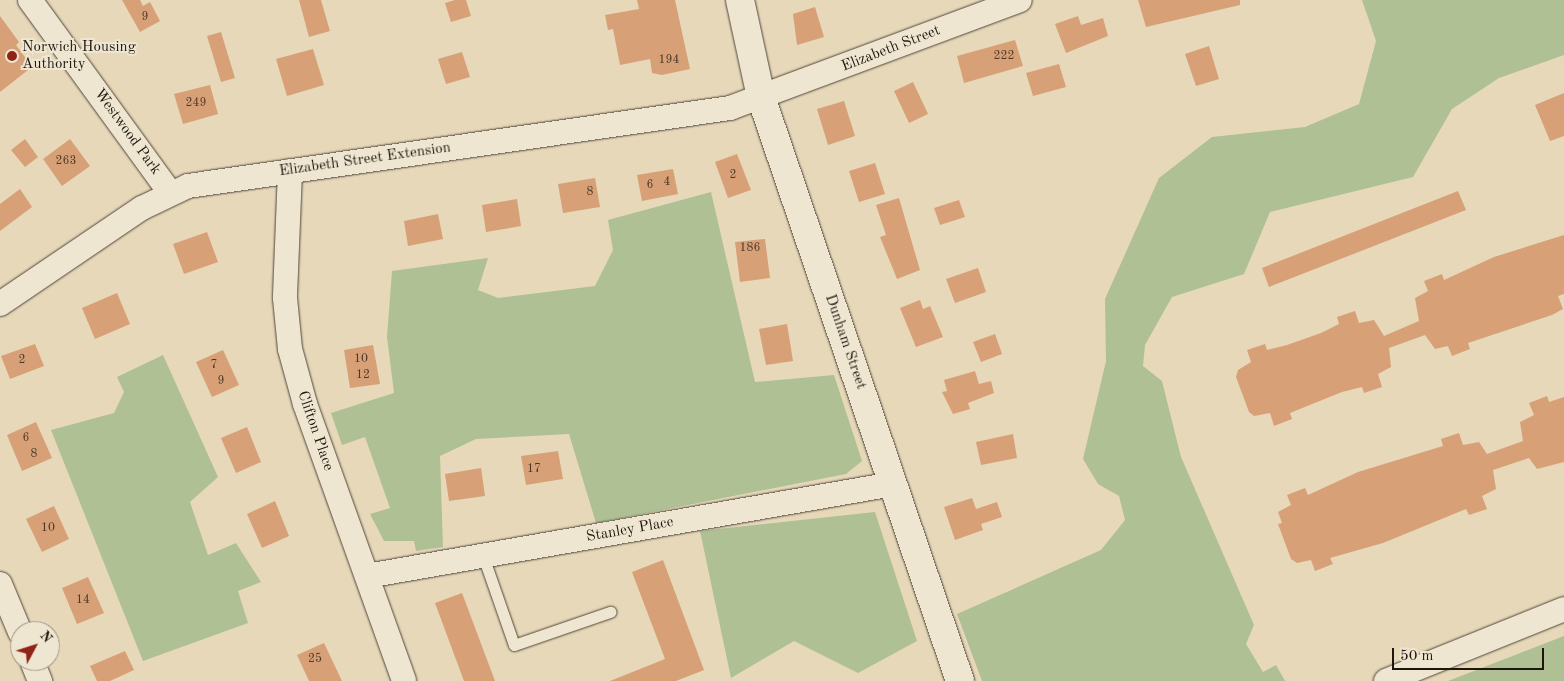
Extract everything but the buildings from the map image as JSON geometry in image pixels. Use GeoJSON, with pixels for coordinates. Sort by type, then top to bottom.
{"type":"FeatureCollection","features":[{"type":"Feature","properties":{"kind":"street","name":"Westwood Park"},"geometry":{"type":"LineString","coordinates":[[30,0],[170,193]]}},
{"type":"Feature","properties":{"kind":"street","name":"Dunham Street"},"geometry":{"type":"LineString","coordinates":[[740,0],[761,97],[960,681]]}},
{"type":"Feature","properties":{"kind":"street","name":"Elizabeth Street"},"geometry":{"type":"LineString","coordinates":[[761,97],[1020,0]]}},
{"type":"Feature","properties":{"kind":"street","name":"Elizabeth Street Extension"},"geometry":{"type":"LineString","coordinates":[[0,304],[170,193],[212,181],[715,111],[761,97]]}},
{"type":"Feature","properties":{"kind":"street","name":"Clifton Place"},"geometry":{"type":"LineString","coordinates":[[290,171],[285,298],[290,349],[305,404],[404,681]]}},
{"type":"Feature","properties":{"kind":"street","name":"Stanley Place"},"geometry":{"type":"LineString","coordinates":[[367,576],[893,484]]}},
{"type":"Feature","properties":{"kind":"street"},"geometry":{"type":"LineString","coordinates":[[0,584],[15,621]]}},
{"type":"Feature","properties":{"kind":"street"},"geometry":{"type":"LineString","coordinates":[[1386,681],[1564,609]]}},
{"type":"Feature","properties":{"kind":"lane"},"geometry":{"type":"LineString","coordinates":[[484,556],[514,644],[610,612]]}},
{"type":"Feature","properties":{"kind":"green space"},"geometry":{"type":"Polygon","coordinates":[[[1362,0],[1564,0],[1564,55],[1499,78],[1452,109],[1413,177],[1270,212],[1244,274],[1172,297],[1145,345],[1143,366],[1162,381],[1181,457],[1254,625],[1246,644],[1263,672],[1276,665],[1285,681],[982,681],[957,614],[1101,550],[1125,520],[1119,496],[1098,484],[1083,459],[1106,361],[1105,299],[1159,178],[1212,137],[1305,127],[1359,104],[1376,41],[1362,0]]]}},
{"type":"Feature","properties":{"kind":"green space"},"geometry":{"type":"Polygon","coordinates":[[[711,192],[755,382],[834,375],[862,461],[846,474],[596,523],[569,434],[476,439],[440,456],[443,547],[416,551],[414,541],[384,541],[370,514],[390,508],[365,437],[342,445],[331,413],[394,393],[387,337],[392,271],[488,258],[478,290],[498,298],[595,286],[613,250],[608,220],[711,192]]]}},
{"type":"Feature","properties":{"kind":"green space"},"geometry":{"type":"Polygon","coordinates":[[[163,355],[218,477],[190,502],[208,555],[236,543],[261,582],[238,591],[248,623],[143,661],[51,430],[114,413],[124,392],[117,377],[163,355]]]}},
{"type":"Feature","properties":{"kind":"green space"},"geometry":{"type":"Polygon","coordinates":[[[875,512],[917,641],[858,673],[794,641],[731,678],[700,531],[875,512]]]}},
{"type":"Feature","properties":{"kind":"green space"},"geometry":{"type":"Polygon","coordinates":[[[1564,636],[1564,681],[1448,681],[1564,636]]]}},
{"type":"Feature","properties":{"kind":"place","name":"Norwich Housing Authority"},"geometry":{"type":"Point","coordinates":[12,56]}}]}
